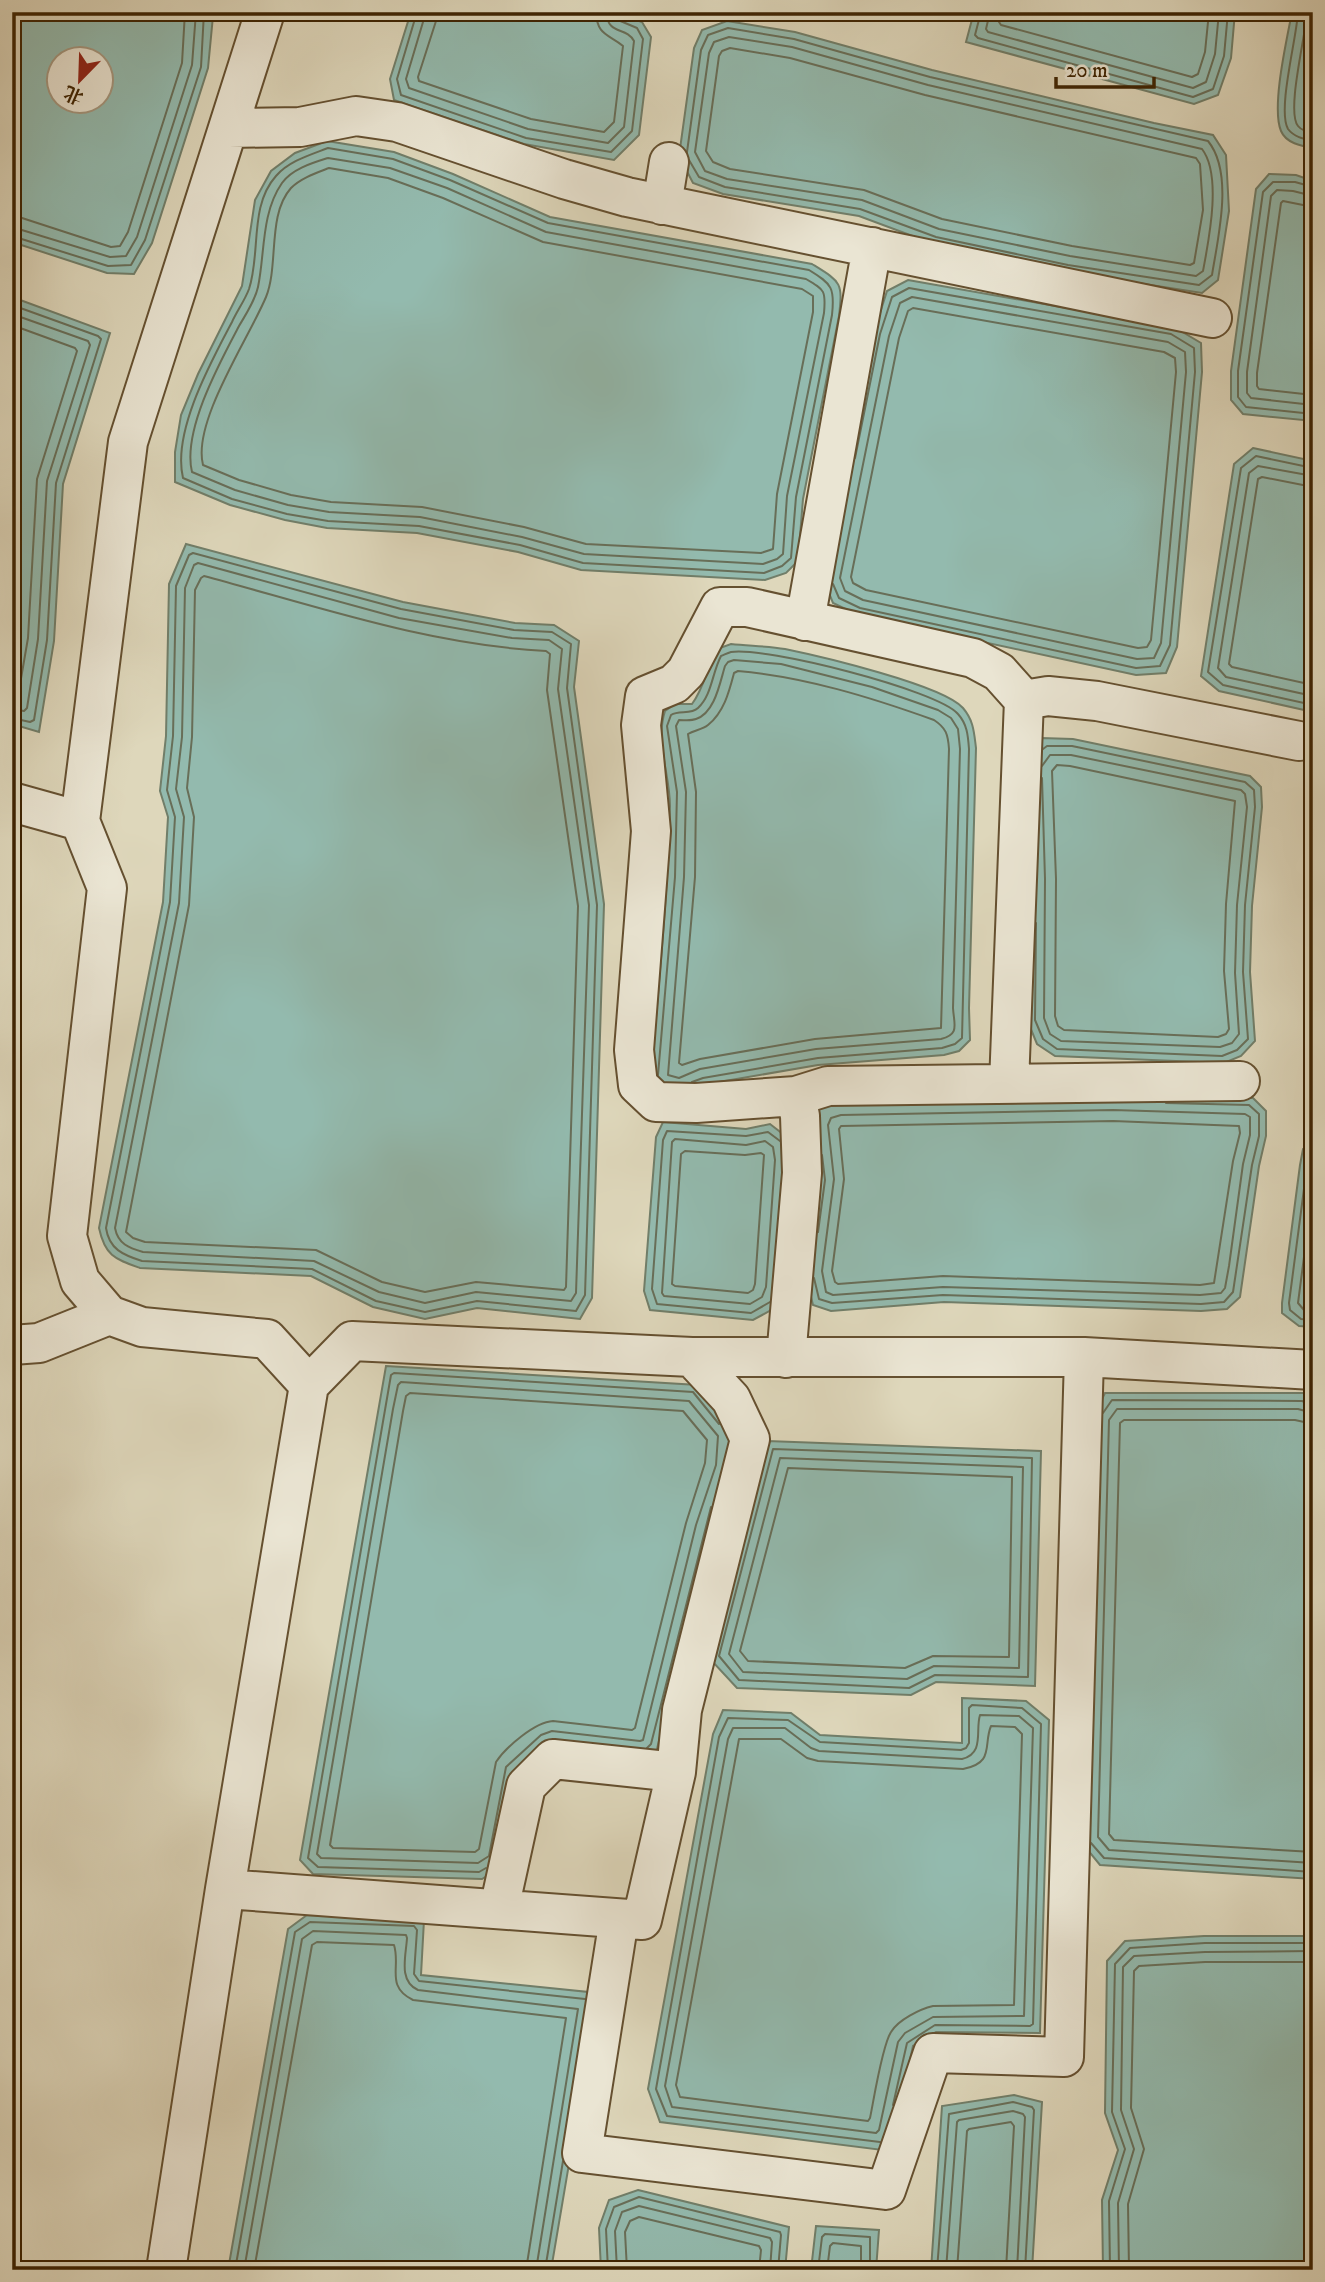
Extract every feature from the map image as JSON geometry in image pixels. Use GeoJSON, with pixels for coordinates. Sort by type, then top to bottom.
{"type":"FeatureCollection","features":[{"type":"Feature","properties":{"kind":"street"},"geometry":{"type":"LineString","coordinates":[[265,12],[128,442],[80,821],[107,888],[67,1236],[80,1281],[108,1315],[142,1327],[267,1339],[309,1385]]}},
{"type":"Feature","properties":{"kind":"street"},"geometry":{"type":"LineString","coordinates":[[229,128],[300,127],[356,116],[397,122],[564,179],[662,205],[1212,318]]}},
{"type":"Feature","properties":{"kind":"street"},"geometry":{"type":"LineString","coordinates":[[662,205],[669,162]]}},
{"type":"Feature","properties":{"kind":"street"},"geometry":{"type":"LineString","coordinates":[[805,621],[873,247]]}},
{"type":"Feature","properties":{"kind":"street"},"geometry":{"type":"LineString","coordinates":[[1009,1084],[1024,700],[999,672],[974,658],[747,607],[720,607],[686,672],[674,684],[645,696],[641,724],[650,831],[634,1049],[638,1085],[656,1102],[696,1103],[796,1096],[828,1086],[1009,1084],[1240,1081]]}},
{"type":"Feature","properties":{"kind":"street"},"geometry":{"type":"LineString","coordinates":[[1024,700],[1048,696],[1097,701],[1299,741]]}},
{"type":"Feature","properties":{"kind":"street"},"geometry":{"type":"LineString","coordinates":[[12,802],[80,821]]}},
{"type":"Feature","properties":{"kind":"street"},"geometry":{"type":"LineString","coordinates":[[786,1358],[802,1174],[800,1116],[796,1096]]}},
{"type":"Feature","properties":{"kind":"street"},"geometry":{"type":"LineString","coordinates":[[12,1345],[39,1343],[108,1315]]}},
{"type":"Feature","properties":{"kind":"street"},"geometry":{"type":"LineString","coordinates":[[166,2270],[225,1889],[309,1385],[352,1341],[692,1356],[1084,1357],[1313,1370]]}},
{"type":"Feature","properties":{"kind":"street"},"geometry":{"type":"LineString","coordinates":[[225,1889],[642,1920],[676,1772],[682,1710],[750,1439],[731,1399],[692,1356]]}},
{"type":"Feature","properties":{"kind":"street"},"geometry":{"type":"LineString","coordinates":[[619,1919],[582,2153],[886,2190],[933,2053],[1064,2057],[1084,1357]]}},
{"type":"Feature","properties":{"kind":"street"},"geometry":{"type":"LineString","coordinates":[[499,1909],[526,1786],[553,1759],[676,1772]]}},
{"type":"Feature","properties":{"kind":"water"},"geometry":{"type":"Polygon","coordinates":[[[12,12],[201,12],[213,16],[208,68],[152,243],[134,274],[107,273],[12,242],[12,12]]]}},
{"type":"Feature","properties":{"kind":"water"},"geometry":{"type":"Polygon","coordinates":[[[411,12],[613,12],[642,22],[651,37],[639,135],[614,160],[524,144],[394,100],[390,79],[411,12]]]}},
{"type":"Feature","properties":{"kind":"water"},"geometry":{"type":"Polygon","coordinates":[[[974,12],[1235,12],[1231,58],[1218,95],[1194,104],[966,42],[974,12]]]}},
{"type":"Feature","properties":{"kind":"water"},"geometry":{"type":"Polygon","coordinates":[[[1292,12],[1313,12],[1313,148],[1286,138],[1278,120],[1281,73],[1292,12]]]}},
{"type":"Feature","properties":{"kind":"water"},"geometry":{"type":"Polygon","coordinates":[[[727,21],[795,32],[932,70],[1213,135],[1226,155],[1229,211],[1218,280],[1202,293],[1067,272],[934,244],[859,216],[723,194],[693,183],[679,156],[694,48],[702,30],[727,21]]]}},
{"type":"Feature","properties":{"kind":"water"},"geometry":{"type":"Polygon","coordinates":[[[327,141],[394,152],[453,174],[550,217],[812,264],[834,279],[841,296],[839,316],[803,499],[798,561],[786,573],[765,580],[581,570],[518,552],[417,533],[327,528],[285,520],[230,505],[175,482],[175,452],[181,415],[198,374],[242,286],[255,200],[271,171],[295,153],[327,141]]]}},
{"type":"Feature","properties":{"kind":"water"},"geometry":{"type":"Polygon","coordinates":[[[1269,174],[1296,175],[1313,181],[1313,421],[1243,414],[1231,400],[1231,371],[1256,189],[1269,174]]]}},
{"type":"Feature","properties":{"kind":"water"},"geometry":{"type":"Polygon","coordinates":[[[908,280],[1174,327],[1201,343],[1202,372],[1177,647],[1166,673],[1136,675],[858,615],[833,603],[824,581],[874,332],[887,291],[908,280]]]}},
{"type":"Feature","properties":{"kind":"water"},"geometry":{"type":"Polygon","coordinates":[[[12,297],[110,333],[63,484],[54,641],[39,732],[12,724],[12,297]]]}},
{"type":"Feature","properties":{"kind":"water"},"geometry":{"type":"Polygon","coordinates":[[[1253,448],[1313,461],[1313,712],[1219,691],[1201,676],[1234,464],[1253,448]]]}},
{"type":"Feature","properties":{"kind":"water"},"geometry":{"type":"Polygon","coordinates":[[[186,544],[403,602],[515,623],[554,625],[579,641],[574,687],[604,904],[592,1298],[580,1319],[477,1308],[425,1319],[373,1307],[311,1276],[140,1268],[118,1259],[104,1245],[99,1228],[163,902],[168,817],[160,791],[166,736],[169,584],[186,544]]]}},
{"type":"Feature","properties":{"kind":"water"},"geometry":{"type":"Polygon","coordinates":[[[731,644],[785,649],[879,672],[951,699],[963,708],[969,718],[976,748],[970,1040],[959,1051],[944,1055],[818,1065],[661,1092],[652,1065],[670,806],[662,746],[662,722],[665,711],[675,704],[692,704],[717,649],[731,644]]]}},
{"type":"Feature","properties":{"kind":"water"},"geometry":{"type":"Polygon","coordinates":[[[1041,738],[1073,739],[1250,776],[1261,787],[1262,807],[1252,906],[1250,972],[1255,1041],[1241,1056],[1224,1063],[1055,1056],[1037,1044],[1028,1022],[1041,738]]]}},
{"type":"Feature","properties":{"kind":"water"},"geometry":{"type":"Polygon","coordinates":[[[1313,834],[1313,991],[1305,991],[1313,834]]]}},
{"type":"Feature","properties":{"kind":"water"},"geometry":{"type":"Polygon","coordinates":[[[1113,1094],[1253,1098],[1266,1111],[1266,1136],[1259,1166],[1240,1297],[1227,1309],[1201,1311],[944,1302],[831,1311],[813,1305],[805,1273],[812,1122],[819,1105],[1113,1094]]]}},
{"type":"Feature","properties":{"kind":"water"},"geometry":{"type":"Polygon","coordinates":[[[663,1122],[746,1129],[770,1124],[788,1138],[775,1308],[753,1320],[650,1310],[644,1291],[656,1137],[663,1122]]]}},
{"type":"Feature","properties":{"kind":"water"},"geometry":{"type":"Polygon","coordinates":[[[1313,1141],[1313,1327],[1299,1326],[1282,1313],[1282,1303],[1303,1149],[1313,1141]]]}},
{"type":"Feature","properties":{"kind":"water"},"geometry":{"type":"Polygon","coordinates":[[[386,1366],[698,1385],[734,1430],[657,1749],[646,1758],[551,1747],[503,1866],[482,1879],[313,1874],[300,1860],[386,1366]]]}},
{"type":"Feature","properties":{"kind":"water"},"geometry":{"type":"Polygon","coordinates":[[[1105,1393],[1307,1393],[1313,1401],[1313,1879],[1100,1865],[1082,1843],[1093,1417],[1105,1393]]]}},
{"type":"Feature","properties":{"kind":"water"},"geometry":{"type":"Polygon","coordinates":[[[767,1441],[1041,1451],[1035,1686],[936,1682],[911,1695],[737,1688],[711,1660],[767,1441]]]}},
{"type":"Feature","properties":{"kind":"water"},"geometry":{"type":"Polygon","coordinates":[[[962,1698],[1026,1701],[1049,1720],[1040,2033],[936,2032],[913,2046],[890,2151],[660,2122],[648,2089],[713,1734],[723,1710],[791,1713],[820,1735],[962,1743],[962,1698]]]}},
{"type":"Feature","properties":{"kind":"water"},"geometry":{"type":"Polygon","coordinates":[[[307,1915],[424,1920],[421,1975],[598,1993],[551,2270],[228,2270],[288,1929],[307,1915]]]}},
{"type":"Feature","properties":{"kind":"water"},"geometry":{"type":"Polygon","coordinates":[[[1204,1936],[1313,1936],[1313,2260],[1298,2270],[1103,2270],[1102,2200],[1118,2150],[1105,2113],[1107,1961],[1125,1941],[1204,1936]]]}},
{"type":"Feature","properties":{"kind":"water"},"geometry":{"type":"Polygon","coordinates":[[[1014,2095],[1042,2102],[1032,2270],[931,2270],[942,2106],[1014,2095]]]}},
{"type":"Feature","properties":{"kind":"water"},"geometry":{"type":"Polygon","coordinates":[[[638,2190],[789,2227],[785,2270],[601,2270],[599,2228],[609,2200],[638,2190]]]}},
{"type":"Feature","properties":{"kind":"water"},"geometry":{"type":"Polygon","coordinates":[[[816,2226],[879,2230],[876,2270],[811,2270],[816,2226]]]}}]}
